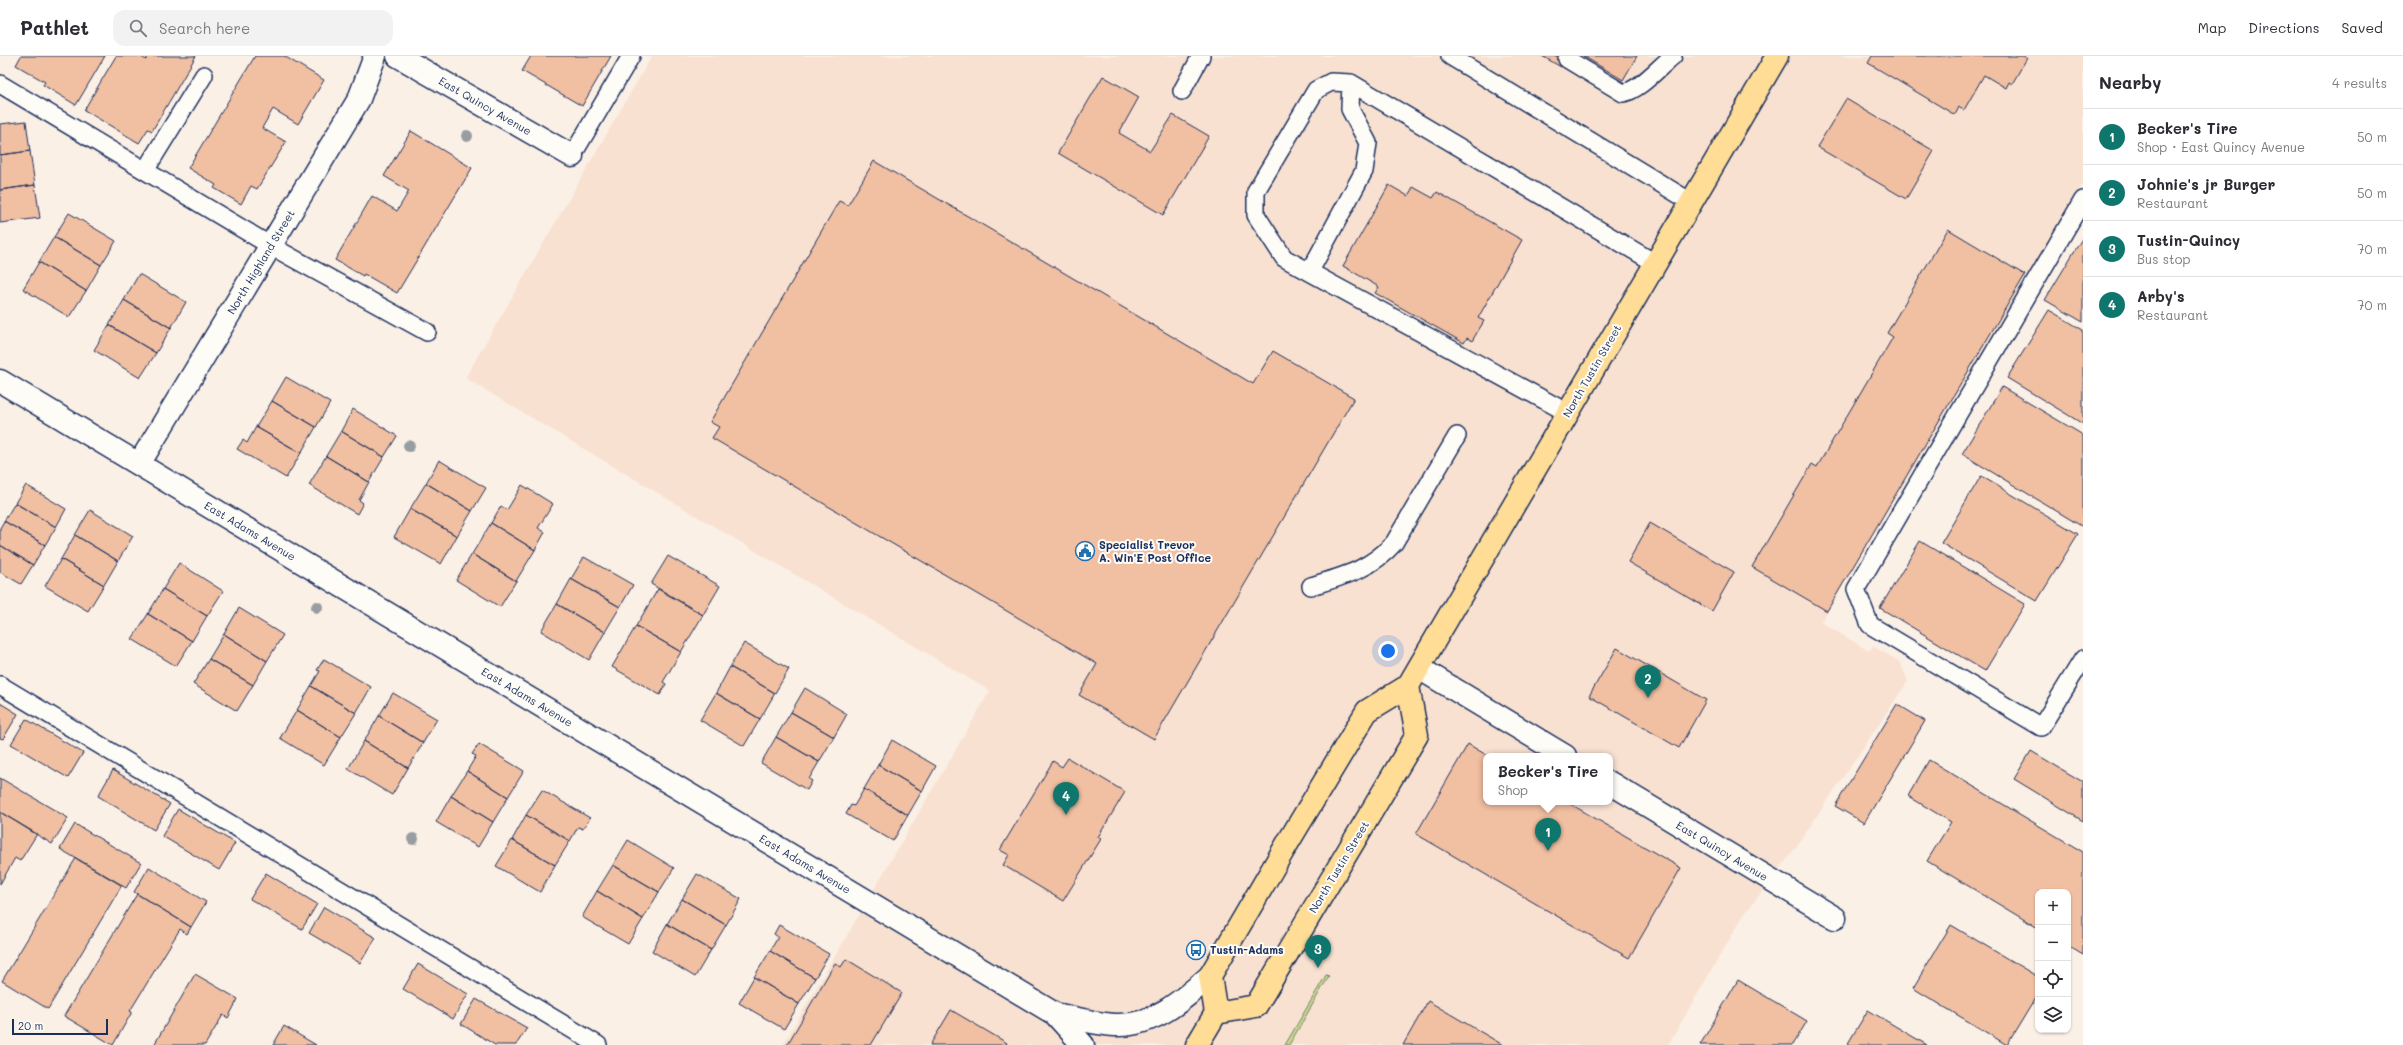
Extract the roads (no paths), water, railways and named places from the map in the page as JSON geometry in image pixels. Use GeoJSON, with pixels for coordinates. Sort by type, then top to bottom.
{"type":"FeatureCollection","features":[{"type":"Feature","properties":{"kind":"main road","name":"North Tustin Street"},"geometry":{"type":"LineString","coordinates":[[1210,976],[1367,711],[1414,677],[1691,202],[1778,56]]}},
{"type":"Feature","properties":{"kind":"main road","name":"North Tustin Street"},"geometry":{"type":"LineString","coordinates":[[1216,1013],[1256,1006],[1417,735],[1414,677]]}},
{"type":"Feature","properties":{"kind":"main road"},"geometry":{"type":"LineString","coordinates":[[1197,1045],[1216,1013],[1210,976]]}},
{"type":"Feature","properties":{"kind":"street","name":"North Highland Street"},"geometry":{"type":"LineString","coordinates":[[139,464],[359,99],[375,56]]}},
{"type":"Feature","properties":{"kind":"street","name":"East Quincy Avenue"},"geometry":{"type":"LineString","coordinates":[[398,56],[572,156]]}},
{"type":"Feature","properties":{"kind":"street","name":"East Adams Avenue"},"geometry":{"type":"LineString","coordinates":[[0,381],[1055,1014],[1083,1045]]}},
{"type":"Feature","properties":{"kind":"street"},"geometry":{"type":"LineString","coordinates":[[1414,677],[1559,753]]}},
{"type":"Feature","properties":{"kind":"street","name":"East Quincy Avenue"},"geometry":{"type":"LineString","coordinates":[[1613,785],[1835,918]]}},
{"type":"Feature","properties":{"kind":"street","name":"East Adams Avenue"},"geometry":{"type":"LineString","coordinates":[[1055,1014],[1116,1025],[1133,1024],[1152,1018],[1173,1006],[1210,976]]}},
{"type":"Feature","properties":{"kind":"lane"},"geometry":{"type":"LineString","coordinates":[[572,156],[631,56]]}},
{"type":"Feature","properties":{"kind":"lane"},"geometry":{"type":"LineString","coordinates":[[1182,91],[1201,56]]}},
{"type":"Feature","properties":{"kind":"lane"},"geometry":{"type":"LineString","coordinates":[[1450,56],[1691,202]]}},
{"type":"Feature","properties":{"kind":"lane"},"geometry":{"type":"LineString","coordinates":[[1567,59],[1623,93],[1631,92],[1638,87],[1673,56]]}},
{"type":"Feature","properties":{"kind":"lane"},"geometry":{"type":"LineString","coordinates":[[146,169],[204,75]]}},
{"type":"Feature","properties":{"kind":"lane"},"geometry":{"type":"LineString","coordinates":[[1568,412],[1284,258],[1256,215],[1256,191],[1316,90],[1331,82],[1351,83],[1655,264]]}},
{"type":"Feature","properties":{"kind":"lane"},"geometry":{"type":"LineString","coordinates":[[1310,271],[1364,171],[1368,143],[1350,109],[1351,83]]}},
{"type":"Feature","properties":{"kind":"lane"},"geometry":{"type":"LineString","coordinates":[[0,84],[146,169],[271,246],[427,332]]}},
{"type":"Feature","properties":{"kind":"lane"},"geometry":{"type":"LineString","coordinates":[[2083,200],[1856,589],[1870,625],[2041,727],[2083,659]]}},
{"type":"Feature","properties":{"kind":"lane"},"geometry":{"type":"LineString","coordinates":[[1311,586],[1360,571],[1383,555],[1394,543],[1457,436]]}},
{"type":"Feature","properties":{"kind":"lane"},"geometry":{"type":"LineString","coordinates":[[0,685],[598,1045]]}},
{"type":"Feature","properties":{"kind":"place","name":"Specialist Trevor A. Win'E Post Office"},"geometry":{"type":"Point","coordinates":[1085,551]}},
{"type":"Feature","properties":{"kind":"place","name":"Johnie's jr Burger"},"geometry":{"type":"Point","coordinates":[1648,698]}},
{"type":"Feature","properties":{"kind":"place","name":"Arby's"},"geometry":{"type":"Point","coordinates":[1066,815]}},
{"type":"Feature","properties":{"kind":"place","name":"Becker's Tire"},"geometry":{"type":"Point","coordinates":[1548,851]}},
{"type":"Feature","properties":{"kind":"place","name":"Tustin-Adams"},"geometry":{"type":"Point","coordinates":[1196,950]}},
{"type":"Feature","properties":{"kind":"place","name":"Tustin-Quincy"},"geometry":{"type":"Point","coordinates":[1318,968]}}]}
